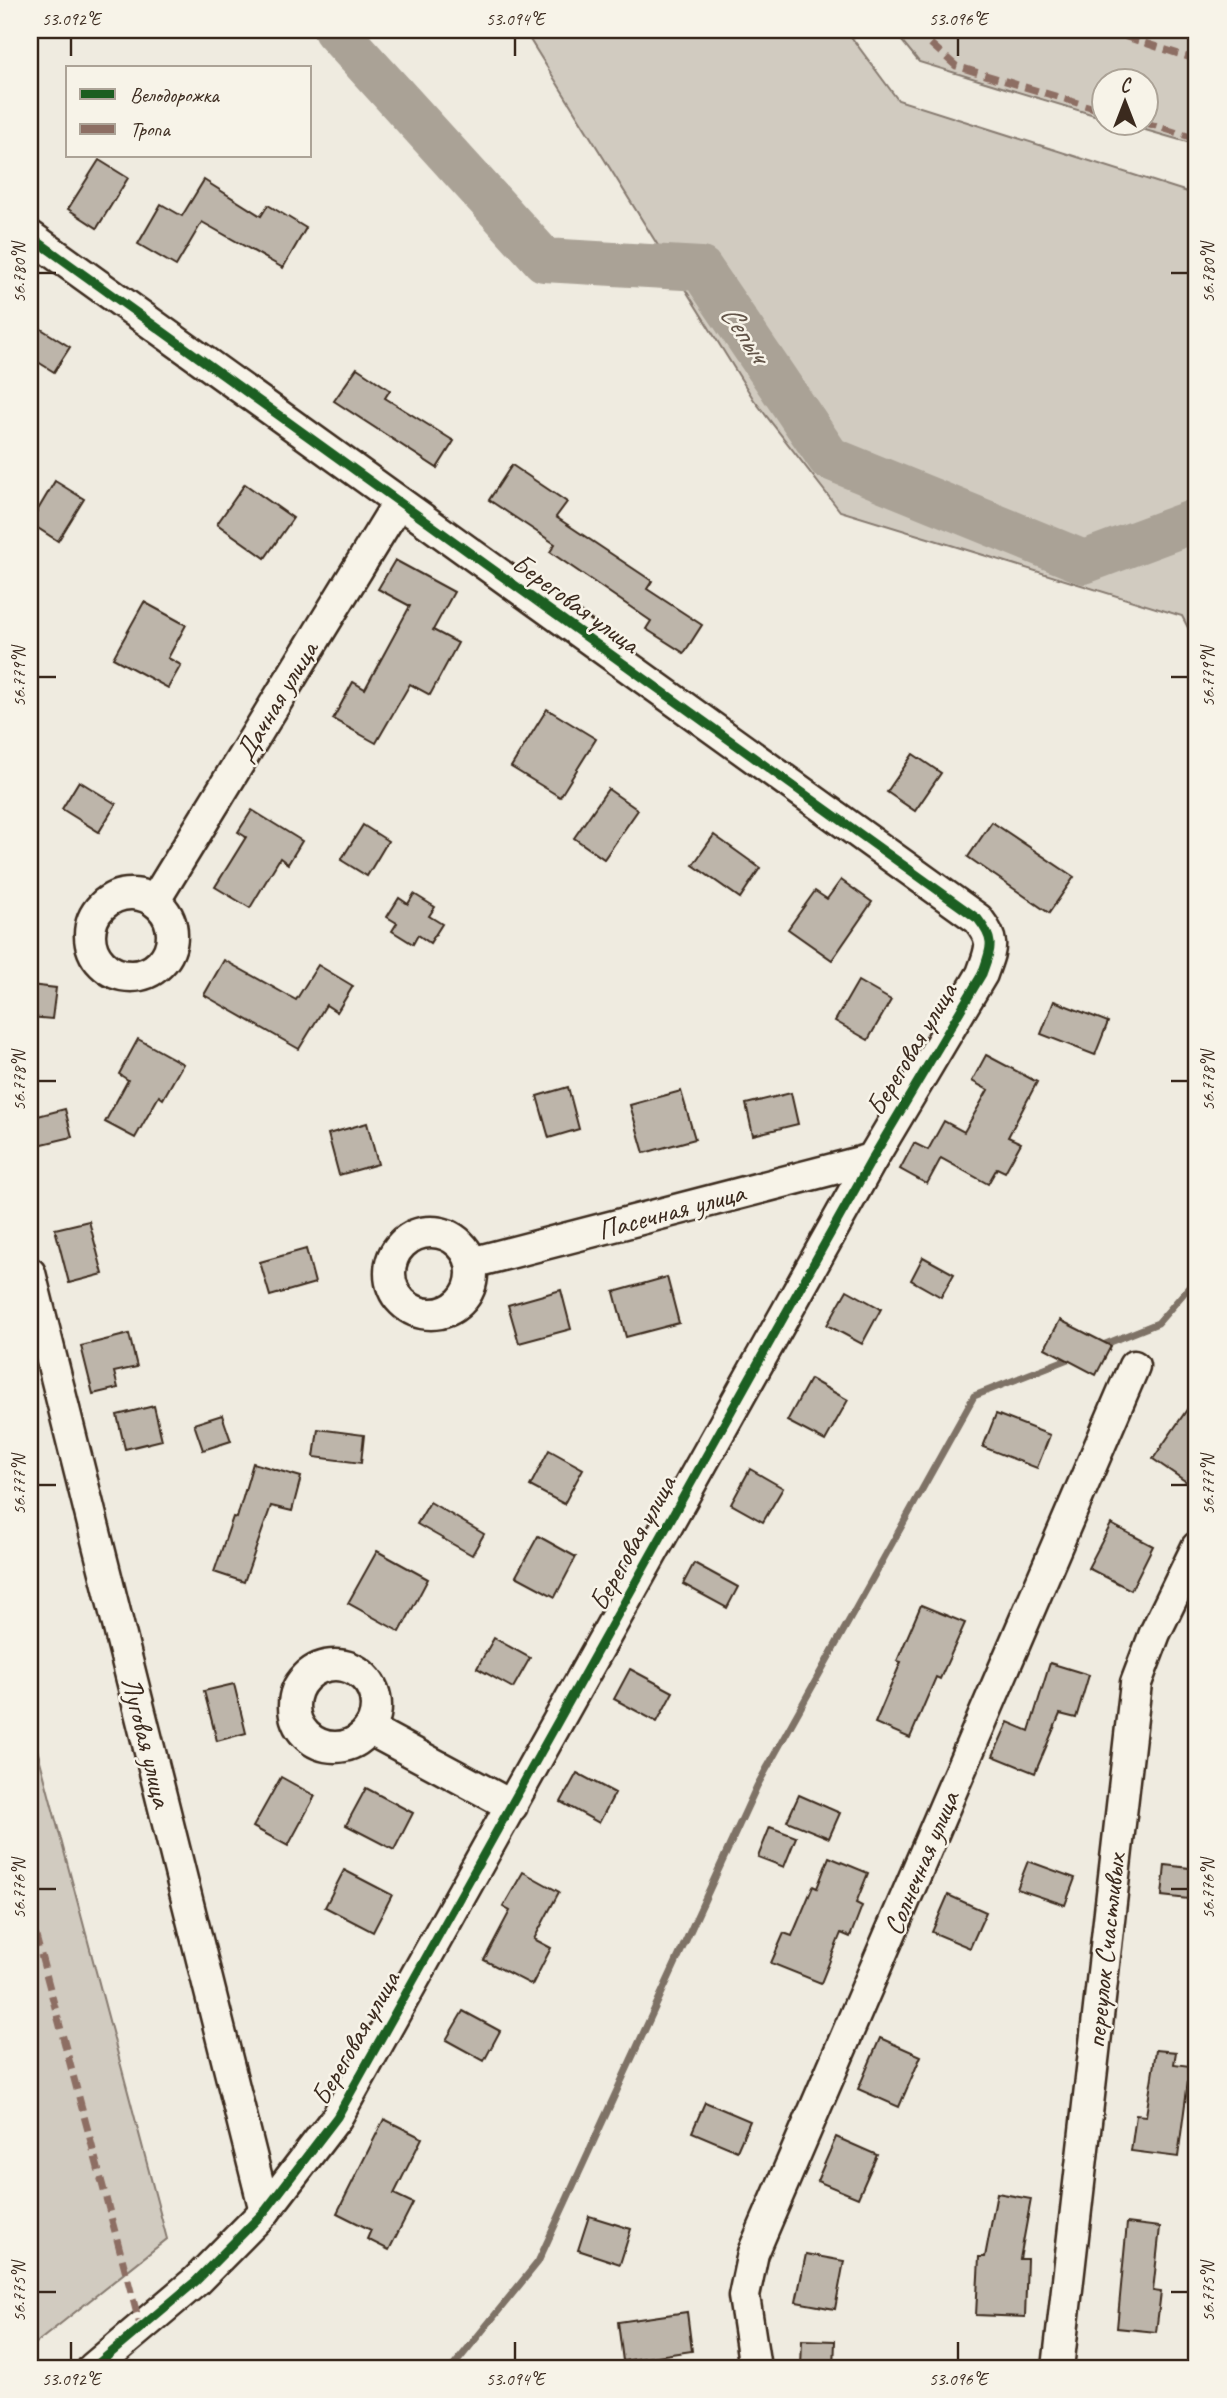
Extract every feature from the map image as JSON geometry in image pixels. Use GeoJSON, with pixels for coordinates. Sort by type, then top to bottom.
{"type":"FeatureCollection","features":[{"type":"Feature","properties":{"kind":"street","name":"Береговая улица"},"geometry":{"type":"LineString","coordinates":[[30,236],[978,919],[989,933],[991,950],[982,974],[872,1159],[337,2117],[265,2211],[197,2281],[93,2368]]}},
{"type":"Feature","properties":{"kind":"street","name":"Дачная улица"},"geometry":{"type":"LineString","coordinates":[[155,900],[398,503]]}},
{"type":"Feature","properties":{"kind":"street","name":"Пасечная улица"},"geometry":{"type":"LineString","coordinates":[[471,1263],[872,1159]]}},
{"type":"Feature","properties":{"kind":"street","name":"Луговая улица"},"geometry":{"type":"LineString","coordinates":[[30,1273],[265,2211]]}},
{"type":"Feature","properties":{"kind":"street","name":"Солнечная улица"},"geometry":{"type":"LineString","coordinates":[[755,2368],[744,2296],[753,2253],[1134,1366]]}},
{"type":"Feature","properties":{"kind":"street","name":"переулок Счастливых"},"geometry":{"type":"LineString","coordinates":[[1058,2368],[1136,1683],[1155,1633],[1197,1546]]}},
{"type":"Feature","properties":{"kind":"street"},"geometry":{"type":"LineString","coordinates":[[369,1729],[512,1806]]}},
{"type":"Feature","properties":{"kind":"shaded area"},"geometry":{"type":"Polygon","coordinates":[[[524,30],[846,30],[898,100],[1197,195],[1197,645],[1182,616],[840,511],[754,400],[524,30]]]}},
{"type":"Feature","properties":{"kind":"shaded area"},"geometry":{"type":"Polygon","coordinates":[[[893,30],[1197,30],[1197,145],[1160,134],[1160,66],[1090,66],[1090,114],[919,62],[893,30]]]}},
{"type":"Feature","properties":{"kind":"shaded area"},"geometry":{"type":"Polygon","coordinates":[[[30,1723],[167,2239],[30,2348],[30,1723]]]}},
{"type":"Feature","properties":{"kind":"building"},"geometry":{"type":"Polygon","coordinates":[[[99,160],[128,178],[97,228],[68,209],[99,160]]]}},
{"type":"Feature","properties":{"kind":"building"},"geometry":{"type":"Polygon","coordinates":[[[204,180],[261,216],[268,205],[306,228],[283,268],[202,222],[176,266],[138,244],[161,204],[182,216],[204,180]]]}},
{"type":"Feature","properties":{"kind":"building"},"geometry":{"type":"Polygon","coordinates":[[[30,322],[70,347],[54,372],[30,357],[30,322]]]}},
{"type":"Feature","properties":{"kind":"building"},"geometry":{"type":"Polygon","coordinates":[[[357,368],[390,390],[385,398],[454,441],[437,468],[334,401],[357,368]]]}},
{"type":"Feature","properties":{"kind":"building"},"geometry":{"type":"Polygon","coordinates":[[[512,465],[567,502],[556,517],[652,581],[647,589],[702,625],[684,653],[646,629],[651,621],[550,552],[555,544],[489,500],[512,465]]]}},
{"type":"Feature","properties":{"kind":"building"},"geometry":{"type":"Polygon","coordinates":[[[55,481],[84,499],[58,541],[30,523],[55,481]]]}},
{"type":"Feature","properties":{"kind":"building"},"geometry":{"type":"Polygon","coordinates":[[[245,484],[293,518],[265,558],[217,524],[245,484]]]}},
{"type":"Feature","properties":{"kind":"building"},"geometry":{"type":"Polygon","coordinates":[[[395,560],[454,592],[433,630],[458,643],[430,695],[410,684],[376,743],[333,719],[353,682],[365,689],[410,606],[378,589],[395,560]]]}},
{"type":"Feature","properties":{"kind":"building"},"geometry":{"type":"Polygon","coordinates":[[[144,602],[186,625],[168,658],[181,665],[168,688],[113,658],[144,602]]]}},
{"type":"Feature","properties":{"kind":"building"},"geometry":{"type":"Polygon","coordinates":[[[547,709],[596,739],[560,797],[511,767],[547,709]]]}},
{"type":"Feature","properties":{"kind":"building"},"geometry":{"type":"Polygon","coordinates":[[[913,754],[941,773],[915,811],[887,792],[913,754]]]}},
{"type":"Feature","properties":{"kind":"building"},"geometry":{"type":"Polygon","coordinates":[[[79,781],[116,804],[99,832],[62,809],[79,781]]]}},
{"type":"Feature","properties":{"kind":"building"},"geometry":{"type":"Polygon","coordinates":[[[608,789],[638,810],[604,859],[574,838],[608,789]]]}},
{"type":"Feature","properties":{"kind":"building"},"geometry":{"type":"Polygon","coordinates":[[[252,810],[302,841],[288,864],[280,858],[250,908],[215,887],[246,837],[238,832],[252,810]]]}},
{"type":"Feature","properties":{"kind":"building"},"geometry":{"type":"Polygon","coordinates":[[[992,822],[1074,877],[1049,913],[968,857],[992,822]]]}},
{"type":"Feature","properties":{"kind":"building"},"geometry":{"type":"Polygon","coordinates":[[[363,825],[388,841],[367,876],[341,860],[363,825]]]}},
{"type":"Feature","properties":{"kind":"building"},"geometry":{"type":"Polygon","coordinates":[[[714,835],[760,868],[740,898],[693,865],[714,835]]]}},
{"type":"Feature","properties":{"kind":"building"},"geometry":{"type":"Polygon","coordinates":[[[841,880],[872,902],[832,960],[788,929],[815,891],[827,899],[841,880]]]}},
{"type":"Feature","properties":{"kind":"building"},"geometry":{"type":"Polygon","coordinates":[[[414,894],[435,907],[429,916],[442,924],[430,943],[418,935],[413,944],[392,931],[397,923],[387,917],[399,898],[408,904],[414,894]]]}},
{"type":"Feature","properties":{"kind":"building"},"geometry":{"type":"Polygon","coordinates":[[[224,960],[296,1000],[318,965],[353,986],[337,1012],[326,1005],[299,1049],[204,995],[224,960]]]}},
{"type":"Feature","properties":{"kind":"building"},"geometry":{"type":"Polygon","coordinates":[[[858,981],[891,1000],[868,1040],[835,1021],[858,981]]]}},
{"type":"Feature","properties":{"kind":"building"},"geometry":{"type":"Polygon","coordinates":[[[30,985],[56,988],[52,1019],[30,1017],[30,985]]]}},
{"type":"Feature","properties":{"kind":"building"},"geometry":{"type":"Polygon","coordinates":[[[1054,1001],[1108,1022],[1095,1055],[1041,1034],[1054,1001]]]}},
{"type":"Feature","properties":{"kind":"building"},"geometry":{"type":"Polygon","coordinates":[[[138,1039],[183,1064],[163,1099],[159,1096],[135,1138],[105,1122],[128,1080],[119,1074],[138,1039]]]}},
{"type":"Feature","properties":{"kind":"building"},"geometry":{"type":"Polygon","coordinates":[[[986,1055],[1037,1082],[1008,1137],[1021,1143],[1005,1172],[997,1168],[988,1184],[941,1158],[927,1184],[900,1169],[914,1143],[928,1150],[944,1121],[964,1132],[988,1090],[972,1081],[986,1055]]]}},
{"type":"Feature","properties":{"kind":"building"},"geometry":{"type":"Polygon","coordinates":[[[568,1087],[579,1129],[549,1138],[537,1096],[568,1087]]]}},
{"type":"Feature","properties":{"kind":"building"},"geometry":{"type":"Polygon","coordinates":[[[681,1091],[695,1139],[644,1153],[630,1105],[681,1091]]]}},
{"type":"Feature","properties":{"kind":"building"},"geometry":{"type":"Polygon","coordinates":[[[791,1093],[798,1124],[753,1135],[746,1104],[791,1093]]]}},
{"type":"Feature","properties":{"kind":"building"},"geometry":{"type":"Polygon","coordinates":[[[65,1109],[72,1137],[30,1147],[30,1118],[65,1109]]]}},
{"type":"Feature","properties":{"kind":"building"},"geometry":{"type":"Polygon","coordinates":[[[367,1123],[378,1164],[339,1175],[328,1134],[367,1123]]]}},
{"type":"Feature","properties":{"kind":"building"},"geometry":{"type":"Polygon","coordinates":[[[89,1221],[103,1274],[69,1283],[55,1229],[89,1221]]]}},
{"type":"Feature","properties":{"kind":"building"},"geometry":{"type":"Polygon","coordinates":[[[306,1249],[315,1283],[270,1296],[260,1262],[306,1249]]]}},
{"type":"Feature","properties":{"kind":"building"},"geometry":{"type":"Polygon","coordinates":[[[923,1257],[954,1274],[941,1297],[911,1280],[923,1257]]]}},
{"type":"Feature","properties":{"kind":"building"},"geometry":{"type":"Polygon","coordinates":[[[667,1277],[679,1323],[626,1337],[614,1292],[667,1277]]]}},
{"type":"Feature","properties":{"kind":"building"},"geometry":{"type":"Polygon","coordinates":[[[561,1290],[571,1329],[519,1343],[508,1305],[561,1290]]]}},
{"type":"Feature","properties":{"kind":"building"},"geometry":{"type":"Polygon","coordinates":[[[847,1290],[881,1309],[862,1344],[827,1325],[847,1290]]]}},
{"type":"Feature","properties":{"kind":"building"},"geometry":{"type":"Polygon","coordinates":[[[1060,1320],[1111,1346],[1096,1375],[1045,1348],[1060,1320]]]}},
{"type":"Feature","properties":{"kind":"building"},"geometry":{"type":"Polygon","coordinates":[[[129,1334],[137,1367],[114,1372],[118,1388],[93,1394],[81,1346],[129,1334]]]}},
{"type":"Feature","properties":{"kind":"building"},"geometry":{"type":"Polygon","coordinates":[[[810,1379],[848,1400],[825,1441],[787,1421],[810,1379]]]}},
{"type":"Feature","properties":{"kind":"building"},"geometry":{"type":"Polygon","coordinates":[[[1197,1395],[1197,1489],[1153,1459],[1197,1395]]]}},
{"type":"Feature","properties":{"kind":"building"},"geometry":{"type":"Polygon","coordinates":[[[154,1406],[162,1440],[125,1449],[117,1415],[154,1406]]]}},
{"type":"Feature","properties":{"kind":"building"},"geometry":{"type":"Polygon","coordinates":[[[996,1414],[1050,1435],[1037,1468],[983,1447],[996,1414]]]}},
{"type":"Feature","properties":{"kind":"building"},"geometry":{"type":"Polygon","coordinates":[[[222,1415],[231,1441],[203,1450],[194,1424],[222,1415]]]}},
{"type":"Feature","properties":{"kind":"building"},"geometry":{"type":"Polygon","coordinates":[[[318,1429],[364,1435],[361,1463],[314,1457],[318,1429]]]}},
{"type":"Feature","properties":{"kind":"building"},"geometry":{"type":"Polygon","coordinates":[[[549,1450],[583,1469],[564,1504],[530,1486],[549,1450]]]}},
{"type":"Feature","properties":{"kind":"building"},"geometry":{"type":"Polygon","coordinates":[[[253,1463],[301,1477],[292,1511],[271,1506],[244,1582],[214,1572],[233,1517],[237,1518],[253,1463]]]}},
{"type":"Feature","properties":{"kind":"building"},"geometry":{"type":"Polygon","coordinates":[[[750,1469],[783,1488],[763,1522],[731,1504],[750,1469]]]}},
{"type":"Feature","properties":{"kind":"building"},"geometry":{"type":"Polygon","coordinates":[[[430,1502],[484,1534],[472,1555],[417,1524],[430,1502]]]}},
{"type":"Feature","properties":{"kind":"building"},"geometry":{"type":"Polygon","coordinates":[[[1111,1524],[1153,1546],[1131,1590],[1088,1568],[1111,1524]]]}},
{"type":"Feature","properties":{"kind":"building"},"geometry":{"type":"Polygon","coordinates":[[[538,1536],[576,1557],[555,1597],[516,1576],[538,1536]]]}},
{"type":"Feature","properties":{"kind":"building"},"geometry":{"type":"Polygon","coordinates":[[[377,1551],[428,1579],[400,1632],[348,1603],[377,1551]]]}},
{"type":"Feature","properties":{"kind":"building"},"geometry":{"type":"Polygon","coordinates":[[[694,1563],[738,1587],[727,1608],[683,1584],[694,1563]]]}},
{"type":"Feature","properties":{"kind":"building"},"geometry":{"type":"Polygon","coordinates":[[[921,1605],[965,1623],[940,1679],[936,1677],[910,1738],[875,1723],[921,1605]]]}},
{"type":"Feature","properties":{"kind":"building"},"geometry":{"type":"Polygon","coordinates":[[[494,1638],[530,1658],[513,1688],[477,1668],[494,1638]]]}},
{"type":"Feature","properties":{"kind":"building"},"geometry":{"type":"Polygon","coordinates":[[[1050,1663],[1089,1675],[1076,1718],[1060,1714],[1035,1773],[993,1756],[1008,1722],[1029,1731],[1050,1663]]]}},
{"type":"Feature","properties":{"kind":"building"},"geometry":{"type":"Polygon","coordinates":[[[630,1669],[673,1692],[657,1722],[614,1699],[630,1669]]]}},
{"type":"Feature","properties":{"kind":"building"},"geometry":{"type":"Polygon","coordinates":[[[234,1684],[246,1733],[217,1741],[204,1691],[234,1684]]]}},
{"type":"Feature","properties":{"kind":"building"},"geometry":{"type":"Polygon","coordinates":[[[577,1773],[615,1793],[599,1823],[561,1802],[577,1773]]]}},
{"type":"Feature","properties":{"kind":"building"},"geometry":{"type":"Polygon","coordinates":[[[281,1777],[315,1796],[288,1846],[253,1827],[281,1777]]]}},
{"type":"Feature","properties":{"kind":"building"},"geometry":{"type":"Polygon","coordinates":[[[366,1788],[413,1813],[394,1850],[346,1825],[366,1788]]]}},
{"type":"Feature","properties":{"kind":"building"},"geometry":{"type":"Polygon","coordinates":[[[799,1795],[840,1813],[829,1838],[787,1821],[799,1795]]]}},
{"type":"Feature","properties":{"kind":"building"},"geometry":{"type":"Polygon","coordinates":[[[770,1827],[796,1837],[784,1867],[758,1857],[770,1827]]]}},
{"type":"Feature","properties":{"kind":"building"},"geometry":{"type":"Polygon","coordinates":[[[829,1857],[868,1873],[856,1903],[862,1906],[850,1937],[841,1933],[821,1983],[771,1963],[784,1933],[792,1936],[813,1886],[817,1888],[829,1857]]]}},
{"type":"Feature","properties":{"kind":"building"},"geometry":{"type":"Polygon","coordinates":[[[1028,1861],[1075,1878],[1065,1905],[1017,1889],[1028,1861]]]}},
{"type":"Feature","properties":{"kind":"building"},"geometry":{"type":"Polygon","coordinates":[[[1165,1865],[1197,1869],[1197,1900],[1162,1896],[1165,1865]]]}},
{"type":"Feature","properties":{"kind":"building"},"geometry":{"type":"Polygon","coordinates":[[[344,1870],[392,1895],[373,1932],[325,1907],[344,1870]]]}},
{"type":"Feature","properties":{"kind":"building"},"geometry":{"type":"Polygon","coordinates":[[[523,1872],[559,1892],[534,1939],[551,1948],[532,1985],[484,1960],[510,1911],[503,1907],[523,1872]]]}},
{"type":"Feature","properties":{"kind":"building"},"geometry":{"type":"Polygon","coordinates":[[[948,1895],[986,1912],[970,1948],[932,1932],[948,1895]]]}},
{"type":"Feature","properties":{"kind":"building"},"geometry":{"type":"Polygon","coordinates":[[[463,2011],[500,2031],[484,2061],[446,2040],[463,2011]]]}},
{"type":"Feature","properties":{"kind":"building"},"geometry":{"type":"Polygon","coordinates":[[[880,2038],[921,2056],[899,2107],[858,2089],[880,2038]]]}},
{"type":"Feature","properties":{"kind":"building"},"geometry":{"type":"Polygon","coordinates":[[[1156,2050],[1176,2052],[1174,2064],[1190,2066],[1178,2157],[1131,2151],[1136,2115],[1146,2116],[1156,2050]]]}},
{"type":"Feature","properties":{"kind":"building"},"geometry":{"type":"Polygon","coordinates":[[[705,2102],[750,2121],[737,2151],[692,2132],[705,2102]]]}},
{"type":"Feature","properties":{"kind":"building"},"geometry":{"type":"Polygon","coordinates":[[[384,2119],[422,2138],[394,2194],[413,2203],[389,2250],[367,2239],[371,2230],[337,2213],[384,2119]]]}},
{"type":"Feature","properties":{"kind":"building"},"geometry":{"type":"Polygon","coordinates":[[[836,2137],[877,2155],[858,2198],[817,2181],[836,2137]]]}},
{"type":"Feature","properties":{"kind":"building"},"geometry":{"type":"Polygon","coordinates":[[[997,2193],[1031,2199],[1020,2259],[1027,2259],[1025,2317],[976,2315],[979,2257],[985,2257],[997,2193]]]}},
{"type":"Feature","properties":{"kind":"building"},"geometry":{"type":"Polygon","coordinates":[[[589,2216],[631,2229],[620,2264],[578,2250],[589,2216]]]}},
{"type":"Feature","properties":{"kind":"building"},"geometry":{"type":"Polygon","coordinates":[[[1127,2223],[1160,2227],[1153,2291],[1161,2292],[1156,2332],[1117,2328],[1127,2223]]]}},
{"type":"Feature","properties":{"kind":"building"},"geometry":{"type":"Polygon","coordinates":[[[806,2254],[844,2261],[835,2309],[796,2302],[806,2254]]]}},
{"type":"Feature","properties":{"kind":"building"},"geometry":{"type":"Polygon","coordinates":[[[687,2312],[692,2351],[623,2361],[618,2322],[687,2312]]]}},
{"type":"Feature","properties":{"kind":"building"},"geometry":{"type":"Polygon","coordinates":[[[802,2340],[835,2341],[834,2368],[801,2368],[802,2340]]]}},
{"type":"Feature","properties":{"kind":"waterway","name":"Сепыч"},"geometry":{"type":"LineString","coordinates":[[335,30],[544,260],[701,269],[829,458],[1084,562],[1197,520]]}},
{"type":"Feature","properties":{"kind":"waterway"},"geometry":{"type":"LineString","coordinates":[[1098,1347],[1158,1323],[1197,1278]]}},
{"type":"Feature","properties":{"kind":"waterway"},"geometry":{"type":"LineString","coordinates":[[452,2368],[538,2262],[757,1786],[974,1396],[1073,1357]]}},
{"type":"Feature","properties":{"kind":"marked path"},"geometry":{"type":"LineString","coordinates":[[915,30],[956,66],[1090,107]]}},
{"type":"Feature","properties":{"kind":"marked path"},"geometry":{"type":"LineString","coordinates":[[1105,30],[1197,60]]}},
{"type":"Feature","properties":{"kind":"marked path"},"geometry":{"type":"LineString","coordinates":[[1160,127],[1197,139]]}},
{"type":"Feature","properties":{"kind":"marked path"},"geometry":{"type":"LineString","coordinates":[[30,1914],[141,2329]]}},
{"type":"Feature","properties":{"kind":"cycle path"},"geometry":{"type":"LineString","coordinates":[[30,236],[978,919],[990,940],[988,958],[982,974],[872,1159],[337,2117],[265,2211],[196,2281],[93,2368]]}}]}
